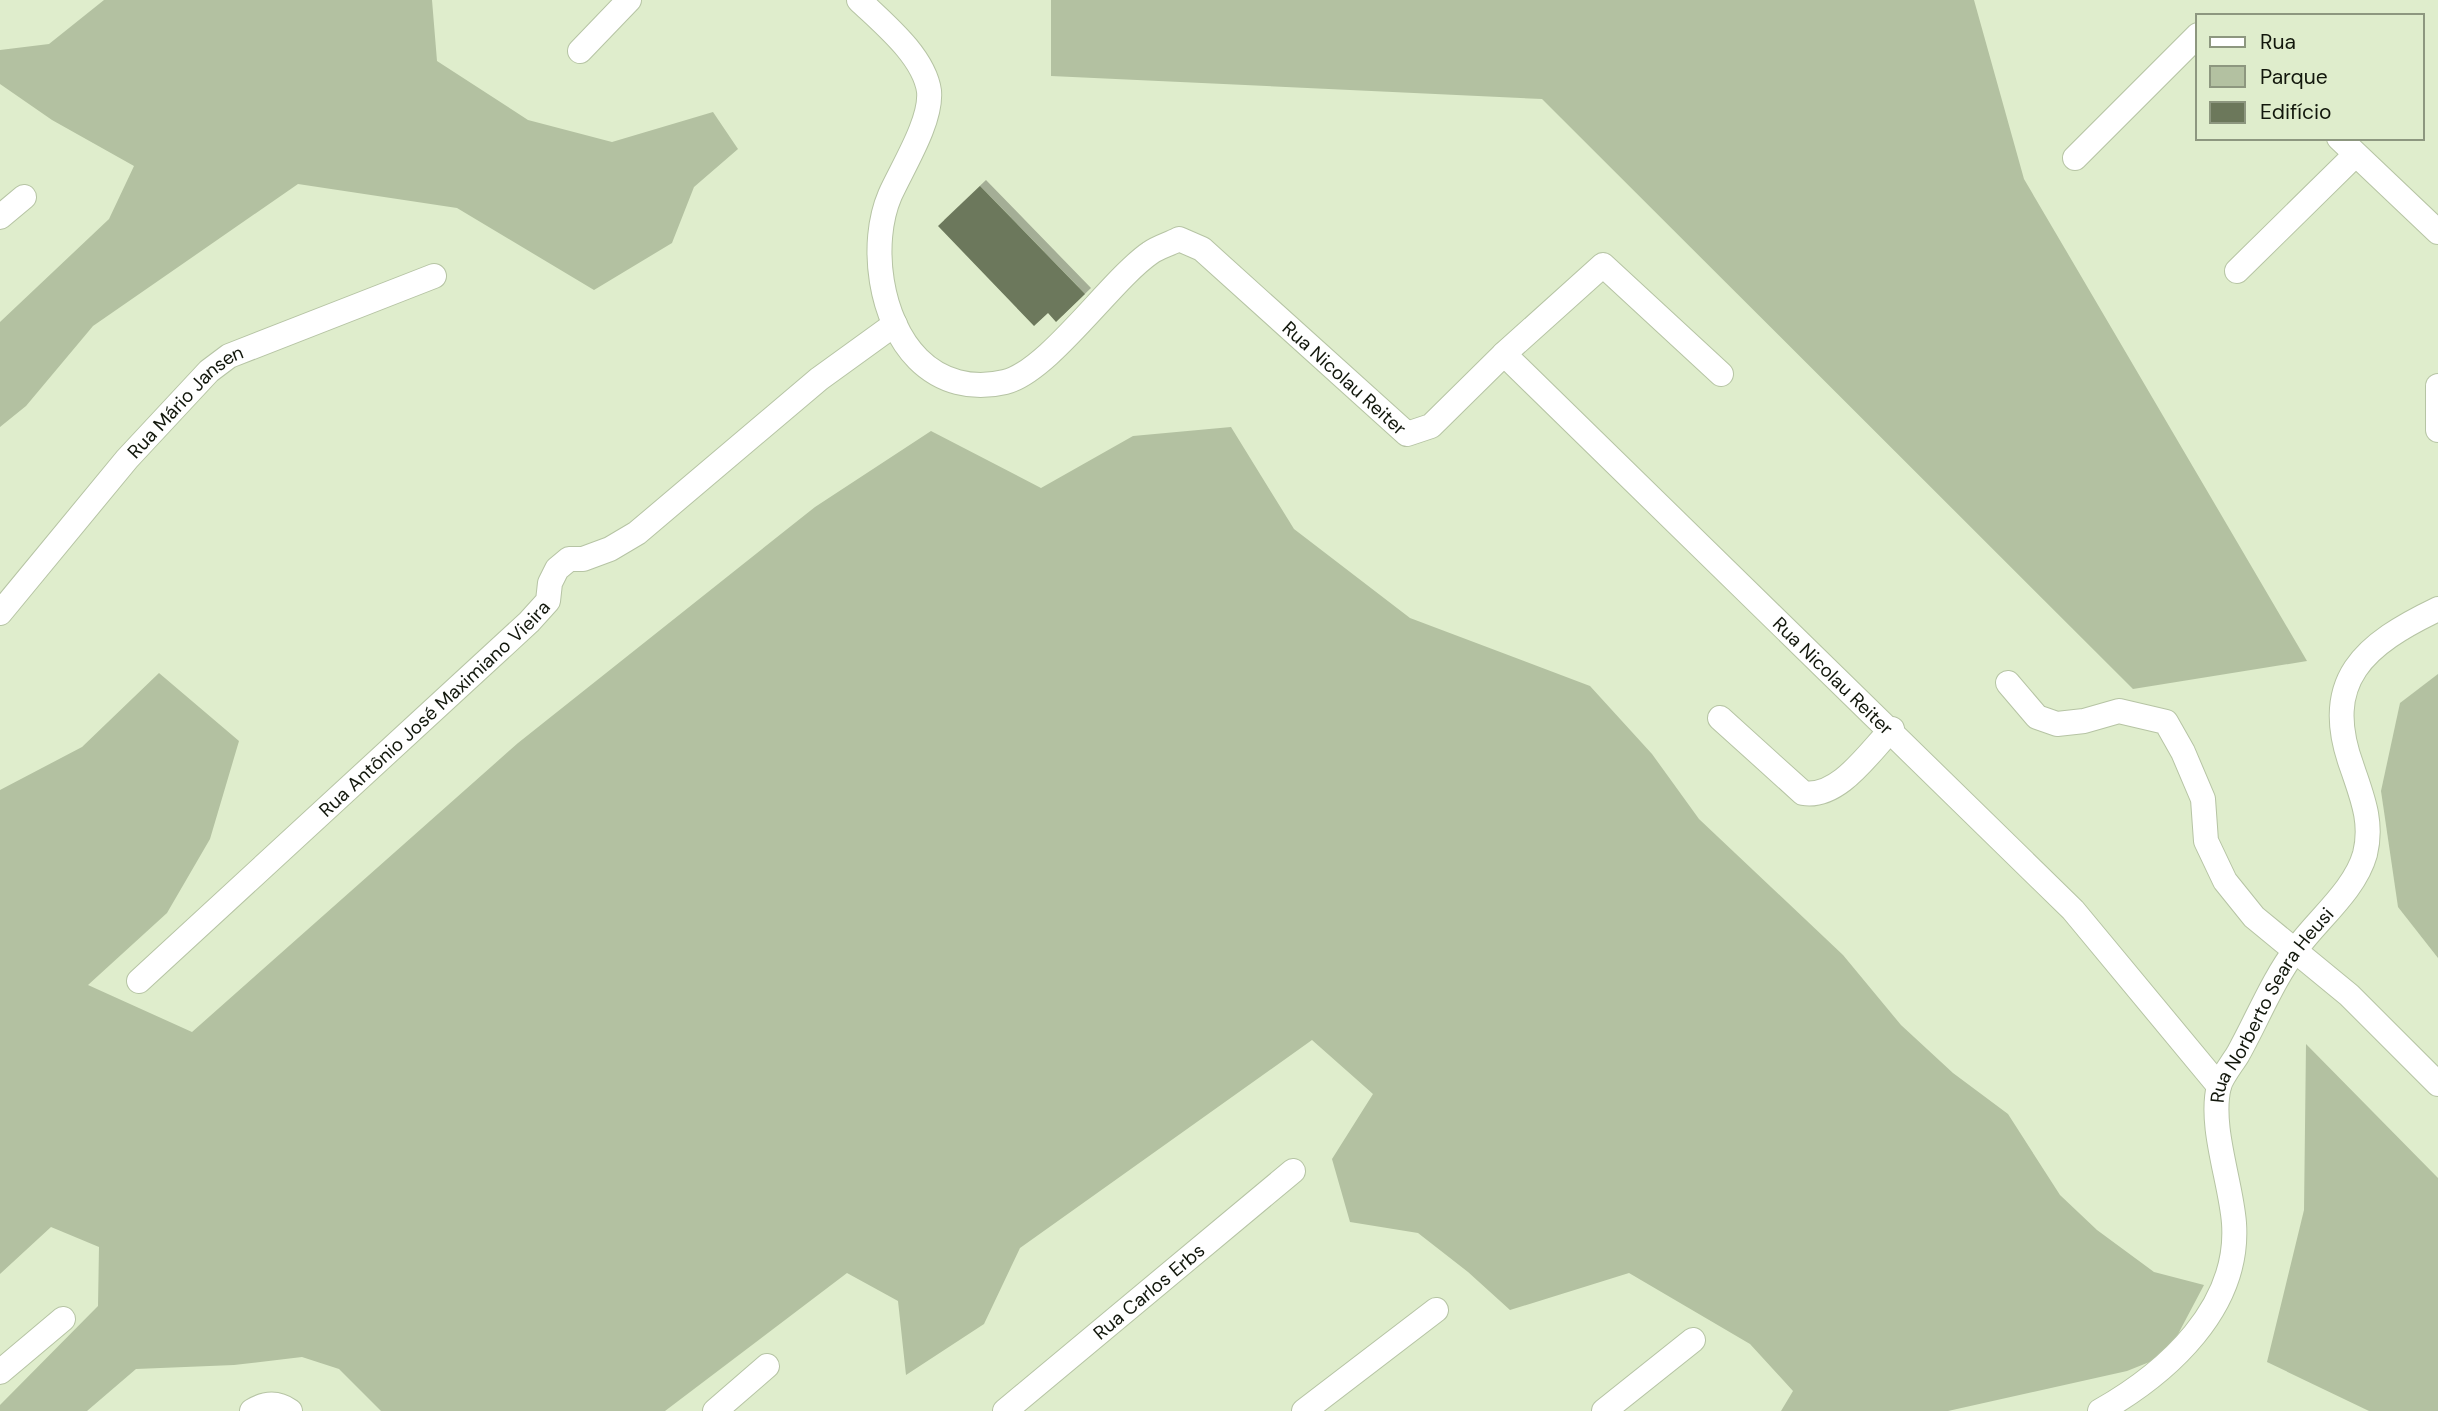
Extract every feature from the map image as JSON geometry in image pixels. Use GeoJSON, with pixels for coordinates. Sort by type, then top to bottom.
{"type":"FeatureCollection","features":[{"type":"Feature","properties":{"kind":"street"},"geometry":{"type":"LineString","coordinates":[[580,51],[629,0]]}},
{"type":"Feature","properties":{"kind":"street","name":"Rua Nicolau Reiter"},"geometry":{"type":"LineString","coordinates":[[859,0],[917,61],[929,91],[924,120],[889,198],[881,230],[881,273],[888,307],[895,324],[909,351],[931,373],[964,386],[1006,382],[1040,360],[1150,252],[1179,239],[1202,249],[1407,434],[1432,426],[1504,354],[1892,729],[2073,909],[2219,1086]]}},
{"type":"Feature","properties":{"kind":"street"},"geometry":{"type":"LineString","coordinates":[[2075,158],[2196,37]]}},
{"type":"Feature","properties":{"kind":"street"},"geometry":{"type":"LineString","coordinates":[[2237,271],[2347,146],[2438,232]]}},
{"type":"Feature","properties":{"kind":"street"},"geometry":{"type":"LineString","coordinates":[[0,217],[24,197]]}},
{"type":"Feature","properties":{"kind":"street"},"geometry":{"type":"LineString","coordinates":[[1504,354],[1603,265],[1721,374]]}},
{"type":"Feature","properties":{"kind":"street","name":"Rua Mário Jansen"},"geometry":{"type":"LineString","coordinates":[[0,612],[127,459],[209,371],[229,356],[434,276]]}},
{"type":"Feature","properties":{"kind":"street","name":"Rua Antônio José Maximiano Vieira"},"geometry":{"type":"LineString","coordinates":[[139,981],[529,622],[548,601],[550,583],[556,569],[569,559],[583,559],[610,549],[637,533],[819,379],[895,324]]}},
{"type":"Feature","properties":{"kind":"street"},"geometry":{"type":"LineString","coordinates":[[2438,386],[2438,430]]}},
{"type":"Feature","properties":{"kind":"street","name":"Rua Norberto Seara Heusi"},"geometry":{"type":"LineString","coordinates":[[2100,1411],[2134,1391],[2172,1361],[2221,1291],[2232,1255],[2234,1223],[2218,1138],[2219,1086],[2295,950],[2354,879],[2365,856],[2369,826],[2365,802],[2344,745],[2344,694],[2351,676],[2361,658],[2384,638],[2438,609]]}},
{"type":"Feature","properties":{"kind":"street"},"geometry":{"type":"LineString","coordinates":[[2008,683],[2037,717],[2057,724],[2084,721],[2119,710],[2166,722],[2203,799],[2206,841],[2225,881],[2254,917],[2349,995],[2438,1084]]}},
{"type":"Feature","properties":{"kind":"street"},"geometry":{"type":"LineString","coordinates":[[1720,718],[1803,793],[1818,796],[1836,786],[1892,729]]}},
{"type":"Feature","properties":{"kind":"street","name":"Rua Carlos Erbs"},"geometry":{"type":"LineString","coordinates":[[1005,1411],[1293,1171]]}},
{"type":"Feature","properties":{"kind":"street"},"geometry":{"type":"LineString","coordinates":[[1304,1411],[1436,1310]]}},
{"type":"Feature","properties":{"kind":"street"},"geometry":{"type":"LineString","coordinates":[[0,1372],[63,1319]]}},
{"type":"Feature","properties":{"kind":"street"},"geometry":{"type":"LineString","coordinates":[[1604,1411],[1693,1340]]}},
{"type":"Feature","properties":{"kind":"street"},"geometry":{"type":"LineString","coordinates":[[715,1411],[767,1366]]}},
{"type":"Feature","properties":{"kind":"street"},"geometry":{"type":"LineString","coordinates":[[252,1411],[265,1404],[284,1406],[290,1411]]}},
{"type":"Feature","properties":{"kind":"green space"},"geometry":{"type":"Polygon","coordinates":[[[104,0],[432,0],[437,61],[528,120],[612,142],[713,112],[738,149],[694,187],[672,243],[594,290],[457,208],[298,184],[93,326],[26,406],[0,427],[0,322],[109,219],[134,166],[52,120],[0,84],[0,50],[49,44],[104,0]]]}},
{"type":"Feature","properties":{"kind":"green space"},"geometry":{"type":"Polygon","coordinates":[[[1051,0],[1974,0],[2024,179],[2307,661],[2133,689],[1542,99],[1051,76],[1051,0]]]}},
{"type":"Feature","properties":{"kind":"green space"},"geometry":{"type":"Polygon","coordinates":[[[1231,427],[1294,529],[1410,618],[1590,686],[1652,754],[1699,819],[1843,955],[1901,1025],[1953,1073],[2008,1114],[2060,1195],[2097,1230],[2154,1272],[2204,1285],[2167,1355],[2127,1371],[1948,1411],[1781,1411],[1793,1391],[1750,1344],[1629,1273],[1510,1310],[1468,1272],[1418,1233],[1350,1222],[1332,1159],[1373,1094],[1312,1040],[1020,1248],[984,1324],[906,1375],[898,1301],[847,1273],[665,1411],[381,1411],[339,1369],[302,1357],[234,1365],[136,1369],[87,1411],[0,1411],[0,1405],[98,1306],[99,1247],[51,1227],[0,1274],[0,790],[82,747],[159,673],[239,741],[210,839],[167,913],[88,985],[192,1032],[518,743],[815,507],[931,431],[1041,488],[1133,436],[1231,427]]]}},
{"type":"Feature","properties":{"kind":"green space"},"geometry":{"type":"Polygon","coordinates":[[[2438,674],[2438,958],[2398,907],[2381,791],[2400,703],[2438,674]]]}},
{"type":"Feature","properties":{"kind":"green space"},"geometry":{"type":"Polygon","coordinates":[[[2306,1044],[2438,1178],[2438,1411],[2369,1411],[2267,1362],[2304,1210],[2306,1044]]]}},
{"type":"Feature","properties":{"kind":"building"},"geometry":{"type":"Polygon","coordinates":[[[980,186],[1085,294],[1056,322],[1048,313],[1034,326],[938,226],[980,186]]]}}]}
